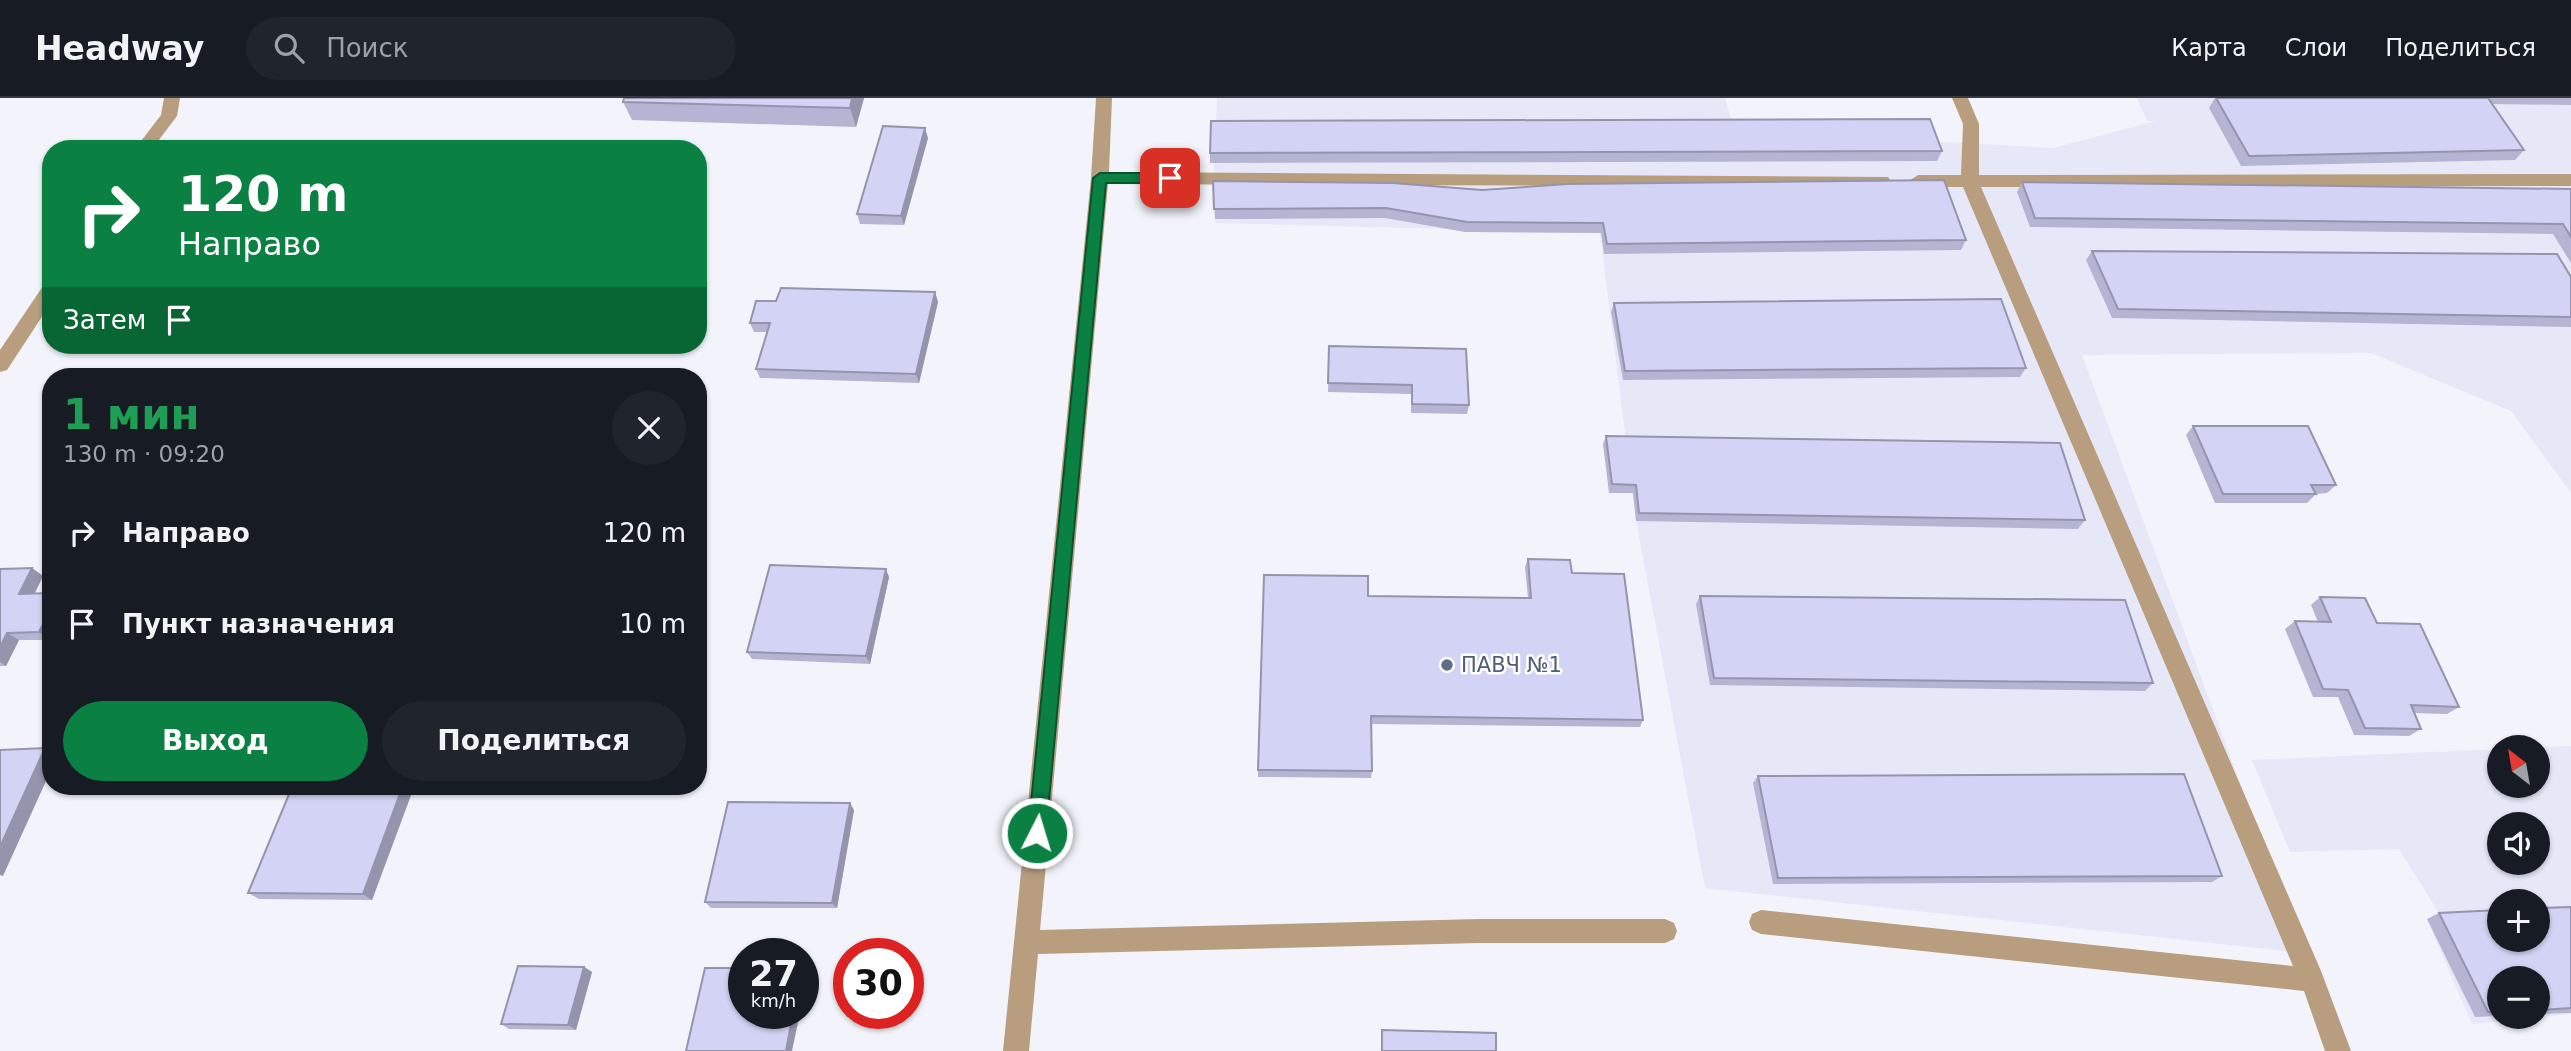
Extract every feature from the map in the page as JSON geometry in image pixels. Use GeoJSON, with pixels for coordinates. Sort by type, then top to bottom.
{"type":"FeatureCollection","features":[{"type":"Feature","properties":{"kind":"street"},"geometry":{"type":"LineString","coordinates":[[150,140],[169,116],[172,98]]}},
{"type":"Feature","properties":{"kind":"street"},"geometry":{"type":"LineString","coordinates":[[1016,1051],[1100,178],[1104,98]]}},
{"type":"Feature","properties":{"kind":"street"},"geometry":{"type":"LineString","coordinates":[[1960,98],[1971,124],[1970,182],[2312,980],[2338,1051]]}},
{"type":"Feature","properties":{"kind":"street"},"geometry":{"type":"LineString","coordinates":[[1100,178],[1970,182],[2571,180]]}},
{"type":"Feature","properties":{"kind":"street"},"geometry":{"type":"LineString","coordinates":[[0,365],[42,302]]}},
{"type":"Feature","properties":{"kind":"street"},"geometry":{"type":"LineString","coordinates":[[1762,922],[2312,980]]}},
{"type":"Feature","properties":{"kind":"street"},"geometry":{"type":"LineString","coordinates":[[1026,942],[1479,931],[1665,931]]}},
{"type":"Feature","properties":{"kind":"shaded area"},"geometry":{"type":"Polygon","coordinates":[[[1217,98],[1725,98],[1734,130],[2053,148],[2156,121],[2147,121],[2137,98],[2571,98],[2571,493],[2511,411],[2371,353],[2082,355],[2303,953],[1705,888],[1636,521],[1600,233],[1216,223],[1213,191],[1217,98]]]}},
{"type":"Feature","properties":{"kind":"shaded area"},"geometry":{"type":"Polygon","coordinates":[[[2571,746],[2571,1014],[2550,1016],[2550,966],[2487,966],[2487,1022],[2472,1024],[2427,919],[2442,918],[2399,849],[2290,852],[2252,760],[2487,750],[2487,798],[2550,798],[2550,747],[2571,746]]]}},
{"type":"Feature","properties":{"kind":"building"},"geometry":{"type":"Polygon","coordinates":[[[624,98],[852,98],[850,108],[623,102],[624,98]]]}},
{"type":"Feature","properties":{"kind":"building"},"geometry":{"type":"Polygon","coordinates":[[[2216,98],[2488,98],[2524,150],[2249,156],[2216,98]]]}},
{"type":"Feature","properties":{"kind":"building"},"geometry":{"type":"Polygon","coordinates":[[[1930,119],[1942,151],[1210,153],[1211,121],[1930,119]]]}},
{"type":"Feature","properties":{"kind":"building"},"geometry":{"type":"Polygon","coordinates":[[[883,126],[925,128],[901,216],[857,214],[883,126]]]}},
{"type":"Feature","properties":{"kind":"building"},"geometry":{"type":"Polygon","coordinates":[[[1944,180],[1966,240],[1607,244],[1603,223],[1467,222],[1386,208],[1214,209],[1213,181],[1393,183],[1482,190],[1567,184],[1944,180]]]}},
{"type":"Feature","properties":{"kind":"building"},"geometry":{"type":"Polygon","coordinates":[[[2022,182],[2571,189],[2571,237],[2563,224],[2035,218],[2022,182]]]}},
{"type":"Feature","properties":{"kind":"building"},"geometry":{"type":"Polygon","coordinates":[[[2092,251],[2557,254],[2571,277],[2571,317],[2118,309],[2092,251]]]}},
{"type":"Feature","properties":{"kind":"building"},"geometry":{"type":"Polygon","coordinates":[[[781,288],[935,292],[916,374],[756,369],[770,323],[750,323],[756,301],[776,301],[781,288]]]}},
{"type":"Feature","properties":{"kind":"building"},"geometry":{"type":"Polygon","coordinates":[[[2001,299],[2026,368],[1625,371],[1614,303],[2001,299]]]}},
{"type":"Feature","properties":{"kind":"building"},"geometry":{"type":"Polygon","coordinates":[[[1329,346],[1466,349],[1469,405],[1412,404],[1412,385],[1328,383],[1329,346]]]}},
{"type":"Feature","properties":{"kind":"building"},"geometry":{"type":"Polygon","coordinates":[[[2193,426],[2308,426],[2336,485],[2311,485],[2316,494],[2223,494],[2193,426]]]}},
{"type":"Feature","properties":{"kind":"building"},"geometry":{"type":"Polygon","coordinates":[[[1606,436],[2060,443],[2085,520],[1639,513],[1636,485],[1612,484],[1606,436]]]}},
{"type":"Feature","properties":{"kind":"building","name":"ПАВЧ №1"},"geometry":{"type":"Polygon","coordinates":[[[1528,559],[1570,560],[1572,573],[1624,574],[1643,720],[1371,716],[1372,771],[1258,770],[1264,575],[1368,576],[1368,596],[1531,598],[1528,559]]]}},
{"type":"Feature","properties":{"kind":"building"},"geometry":{"type":"Polygon","coordinates":[[[770,565],[886,569],[866,656],[747,652],[770,565]]]}},
{"type":"Feature","properties":{"kind":"building"},"geometry":{"type":"Polygon","coordinates":[[[32,568],[19,594],[42,593],[42,626],[39,632],[7,633],[0,647],[0,569],[32,568]]]}},
{"type":"Feature","properties":{"kind":"building"},"geometry":{"type":"Polygon","coordinates":[[[1700,596],[2125,600],[2153,683],[1714,678],[1700,596]]]}},
{"type":"Feature","properties":{"kind":"building"},"geometry":{"type":"Polygon","coordinates":[[[2320,597],[2365,598],[2377,623],[2420,624],[2459,707],[2411,705],[2421,729],[2365,728],[2348,690],[2323,689],[2295,621],[2331,622],[2320,597]]]}},
{"type":"Feature","properties":{"kind":"building"},"geometry":{"type":"Polygon","coordinates":[[[42,748],[42,755],[0,847],[0,750],[42,748]]]}},
{"type":"Feature","properties":{"kind":"building"},"geometry":{"type":"Polygon","coordinates":[[[2184,774],[2222,876],[1778,878],[1758,776],[2184,774]]]}},
{"type":"Feature","properties":{"kind":"building"},"geometry":{"type":"Polygon","coordinates":[[[289,795],[399,795],[363,894],[248,893],[289,795]]]}},
{"type":"Feature","properties":{"kind":"building"},"geometry":{"type":"Polygon","coordinates":[[[728,802],[850,803],[832,903],[705,902],[728,802]]]}},
{"type":"Feature","properties":{"kind":"building"},"geometry":{"type":"Polygon","coordinates":[[[2571,907],[2571,1008],[2550,1009],[2550,966],[2487,966],[2487,1010],[2439,913],[2487,911],[2487,952],[2550,952],[2550,908],[2571,907]]]}},
{"type":"Feature","properties":{"kind":"building"},"geometry":{"type":"Polygon","coordinates":[[[518,966],[584,967],[568,1025],[501,1024],[518,966]]]}},
{"type":"Feature","properties":{"kind":"building"},"geometry":{"type":"Polygon","coordinates":[[[705,968],[728,968],[728,1029],[790,1029],[786,1051],[686,1051],[705,968]]]}},
{"type":"Feature","properties":{"kind":"building"},"geometry":{"type":"Polygon","coordinates":[[[1382,1030],[1496,1033],[1496,1051],[1382,1051],[1382,1030]]]}},
{"type":"Feature","properties":{"kind":"place","name":"ПАВЧ №1"},"geometry":{"type":"Point","coordinates":[1447,665]}},
{"type":"Feature","properties":{"kind":"route"},"geometry":{"type":"LineString","coordinates":[[1037,833],[1100,178],[1170,178]]}}]}
